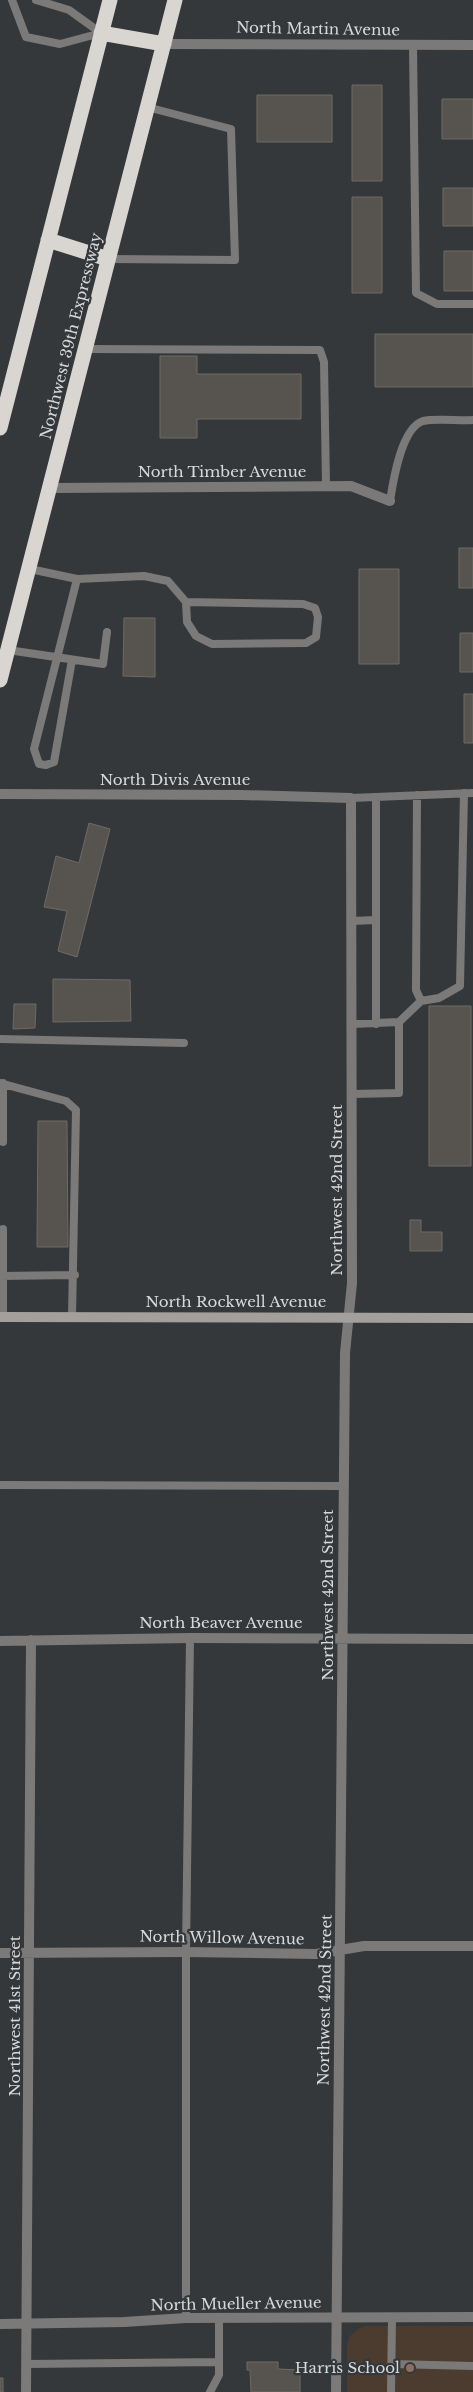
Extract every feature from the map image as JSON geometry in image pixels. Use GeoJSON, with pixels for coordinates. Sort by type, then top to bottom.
{"type":"FeatureCollection","features":[{"type":"Feature","properties":{"kind":"highway"},"geometry":{"type":"LineString","coordinates":[[0,428],[110,0]]}},
{"type":"Feature","properties":{"kind":"highway","name":"Northwest 39th Expressway"},"geometry":{"type":"LineString","coordinates":[[0,680],[51,488],[175,0]]}},
{"type":"Feature","properties":{"kind":"highway"},"geometry":{"type":"LineString","coordinates":[[101,33],[164,44]]}},
{"type":"Feature","properties":{"kind":"highway"},"geometry":{"type":"LineString","coordinates":[[48,240],[108,259]]}},
{"type":"Feature","properties":{"kind":"main road","name":"North Rockwell Avenue"},"geometry":{"type":"LineString","coordinates":[[1,1317],[473,1318]]}},
{"type":"Feature","properties":{"kind":"street","name":"North Martin Avenue"},"geometry":{"type":"LineString","coordinates":[[164,44],[473,45]]}},
{"type":"Feature","properties":{"kind":"street","name":"North Timber Avenue"},"geometry":{"type":"LineString","coordinates":[[51,488],[351,486],[390,501]]}},
{"type":"Feature","properties":{"kind":"street","name":"North Divis Avenue"},"geometry":{"type":"LineString","coordinates":[[0,794],[351,798]]}},
{"type":"Feature","properties":{"kind":"street","name":"Northwest 42nd Street"},"geometry":{"type":"LineString","coordinates":[[336,2392],[344,1486],[346,1353],[352,1283],[351,798]]}},
{"type":"Feature","properties":{"kind":"street","name":"North Beaver Avenue"},"geometry":{"type":"LineString","coordinates":[[0,1641],[190,1638],[473,1639]]}},
{"type":"Feature","properties":{"kind":"street","name":"Northwest 41st Street"},"geometry":{"type":"LineString","coordinates":[[26,2392],[31,1640]]}},
{"type":"Feature","properties":{"kind":"street","name":"North Willow Avenue"},"geometry":{"type":"LineString","coordinates":[[0,1953],[186,1952],[316,1954],[364,1946],[473,1946]]}},
{"type":"Feature","properties":{"kind":"street","name":"North Mueller Avenue"},"geometry":{"type":"LineString","coordinates":[[0,2324],[124,2322],[186,2318],[473,2317]]}},
{"type":"Feature","properties":{"kind":"lane"},"geometry":{"type":"LineString","coordinates":[[12,0],[26,37],[60,44],[101,33]]}},
{"type":"Feature","properties":{"kind":"lane"},"geometry":{"type":"LineString","coordinates":[[36,0],[69,10],[101,33]]}},
{"type":"Feature","properties":{"kind":"lane"},"geometry":{"type":"LineString","coordinates":[[412,45],[416,293],[437,304],[473,304]]}},
{"type":"Feature","properties":{"kind":"lane"},"geometry":{"type":"LineString","coordinates":[[108,259],[235,260],[232,129],[147,108]]}},
{"type":"Feature","properties":{"kind":"lane"},"geometry":{"type":"LineString","coordinates":[[86,348],[320,350],[324,362],[326,486]]}},
{"type":"Feature","properties":{"kind":"lane"},"geometry":{"type":"LineString","coordinates":[[390,501],[397,464],[404,445],[414,428],[422,421],[473,420]]}},
{"type":"Feature","properties":{"kind":"lane"},"geometry":{"type":"LineString","coordinates":[[30,569],[77,579],[144,576],[168,581],[186,602],[187,622],[196,636],[212,644],[306,643],[316,637],[318,617],[314,608],[304,604],[186,602]]}},
{"type":"Feature","properties":{"kind":"lane"},"geometry":{"type":"LineString","coordinates":[[72,660],[54,762],[46,765],[39,764],[34,749],[59,657],[77,579]]}},
{"type":"Feature","properties":{"kind":"lane"},"geometry":{"type":"LineString","coordinates":[[8,650],[103,664],[107,632]]}},
{"type":"Feature","properties":{"kind":"lane"},"geometry":{"type":"LineString","coordinates":[[351,798],[473,792]]}},
{"type":"Feature","properties":{"kind":"lane"},"geometry":{"type":"LineString","coordinates":[[352,1024],[399,1022],[421,1001],[439,998],[460,986],[464,793]]}},
{"type":"Feature","properties":{"kind":"lane"},"geometry":{"type":"LineString","coordinates":[[417,795],[416,990],[421,1001]]}},
{"type":"Feature","properties":{"kind":"lane"},"geometry":{"type":"LineString","coordinates":[[376,798],[376,1024]]}},
{"type":"Feature","properties":{"kind":"lane"},"geometry":{"type":"LineString","coordinates":[[351,921],[376,920]]}},
{"type":"Feature","properties":{"kind":"lane"},"geometry":{"type":"LineString","coordinates":[[352,1094],[399,1093],[399,1022]]}},
{"type":"Feature","properties":{"kind":"lane"},"geometry":{"type":"LineString","coordinates":[[0,1039],[184,1043]]}},
{"type":"Feature","properties":{"kind":"lane"},"geometry":{"type":"LineString","coordinates":[[3,1142],[2,1083],[66,1101],[76,1110],[75,1276],[72,1317]]}},
{"type":"Feature","properties":{"kind":"lane"},"geometry":{"type":"LineString","coordinates":[[1,1317],[2,1233]]}},
{"type":"Feature","properties":{"kind":"lane"},"geometry":{"type":"LineString","coordinates":[[2,1276],[75,1276]]}},
{"type":"Feature","properties":{"kind":"lane"},"geometry":{"type":"LineString","coordinates":[[0,1485],[344,1486]]}},
{"type":"Feature","properties":{"kind":"lane"},"geometry":{"type":"LineString","coordinates":[[186,2318],[186,1952],[190,1638]]}},
{"type":"Feature","properties":{"kind":"lane"},"geometry":{"type":"LineString","coordinates":[[210,2392],[219,2375],[219,2318]]}},
{"type":"Feature","properties":{"kind":"lane"},"geometry":{"type":"LineString","coordinates":[[391,2392],[392,2318]]}},
{"type":"Feature","properties":{"kind":"lane"},"geometry":{"type":"LineString","coordinates":[[27,2364],[219,2362]]}},
{"type":"Feature","properties":{"kind":"lane"},"geometry":{"type":"LineString","coordinates":[[392,2364],[473,2366]]}},
{"type":"Feature","properties":{"kind":"shaded area","name":"Harris School"},"geometry":{"type":"Polygon","coordinates":[[[366,2326],[473,2326],[473,2392],[347,2392],[347,2343],[350,2336],[358,2329],[366,2326]]]}},
{"type":"Feature","properties":{"kind":"building"},"geometry":{"type":"Polygon","coordinates":[[[352,85],[382,85],[382,181],[352,181],[352,85]]]}},
{"type":"Feature","properties":{"kind":"building"},"geometry":{"type":"Polygon","coordinates":[[[257,95],[332,95],[332,142],[257,142],[257,95]]]}},
{"type":"Feature","properties":{"kind":"building"},"geometry":{"type":"Polygon","coordinates":[[[442,99],[473,99],[473,139],[442,139],[442,99]]]}},
{"type":"Feature","properties":{"kind":"building"},"geometry":{"type":"Polygon","coordinates":[[[443,188],[473,188],[473,226],[443,226],[443,188]]]}},
{"type":"Feature","properties":{"kind":"building"},"geometry":{"type":"Polygon","coordinates":[[[352,197],[382,197],[382,293],[352,293],[352,197]]]}},
{"type":"Feature","properties":{"kind":"building"},"geometry":{"type":"Polygon","coordinates":[[[444,251],[473,251],[473,291],[444,291],[444,251]]]}},
{"type":"Feature","properties":{"kind":"building"},"geometry":{"type":"Polygon","coordinates":[[[375,334],[473,334],[473,387],[375,387],[375,334]]]}},
{"type":"Feature","properties":{"kind":"building"},"geometry":{"type":"Polygon","coordinates":[[[160,356],[197,356],[197,374],[301,374],[301,419],[197,419],[197,438],[160,438],[160,356]]]}},
{"type":"Feature","properties":{"kind":"building"},"geometry":{"type":"Polygon","coordinates":[[[459,548],[473,548],[473,588],[459,588],[459,548]]]}},
{"type":"Feature","properties":{"kind":"building"},"geometry":{"type":"Polygon","coordinates":[[[359,569],[399,569],[399,664],[359,664],[359,569]]]}},
{"type":"Feature","properties":{"kind":"building"},"geometry":{"type":"Polygon","coordinates":[[[124,618],[155,618],[155,677],[123,676],[124,618]]]}},
{"type":"Feature","properties":{"kind":"building"},"geometry":{"type":"Polygon","coordinates":[[[460,633],[473,633],[473,672],[460,672],[460,633]]]}},
{"type":"Feature","properties":{"kind":"building"},"geometry":{"type":"Polygon","coordinates":[[[464,694],[473,694],[473,743],[464,743],[464,694]]]}},
{"type":"Feature","properties":{"kind":"building"},"geometry":{"type":"Polygon","coordinates":[[[89,823],[110,829],[77,957],[58,951],[67,911],[44,907],[56,856],[79,863],[89,823]]]}},
{"type":"Feature","properties":{"kind":"building"},"geometry":{"type":"Polygon","coordinates":[[[53,979],[130,980],[131,1021],[53,1022],[53,979]]]}},
{"type":"Feature","properties":{"kind":"building"},"geometry":{"type":"Polygon","coordinates":[[[14,1004],[36,1004],[35,1028],[13,1029],[14,1004]]]}},
{"type":"Feature","properties":{"kind":"building"},"geometry":{"type":"Polygon","coordinates":[[[429,1006],[471,1006],[471,1166],[429,1166],[429,1006]]]}},
{"type":"Feature","properties":{"kind":"building"},"geometry":{"type":"Polygon","coordinates":[[[38,1121],[67,1121],[68,1247],[37,1247],[38,1121]]]}},
{"type":"Feature","properties":{"kind":"building"},"geometry":{"type":"Polygon","coordinates":[[[410,1220],[421,1220],[421,1232],[442,1232],[442,1251],[410,1251],[410,1220]]]}},
{"type":"Feature","properties":{"kind":"building"},"geometry":{"type":"Polygon","coordinates":[[[247,2362],[278,2362],[278,2369],[300,2370],[300,2392],[251,2392],[250,2370],[247,2370],[247,2362]]]}},
{"type":"Feature","properties":{"kind":"building"},"geometry":{"type":"Polygon","coordinates":[[[0,2378],[3,2378],[3,2392],[0,2392],[0,2378]]]}},
{"type":"Feature","properties":{"kind":"place","name":"Harris School"},"geometry":{"type":"Point","coordinates":[410,2368]}}]}
